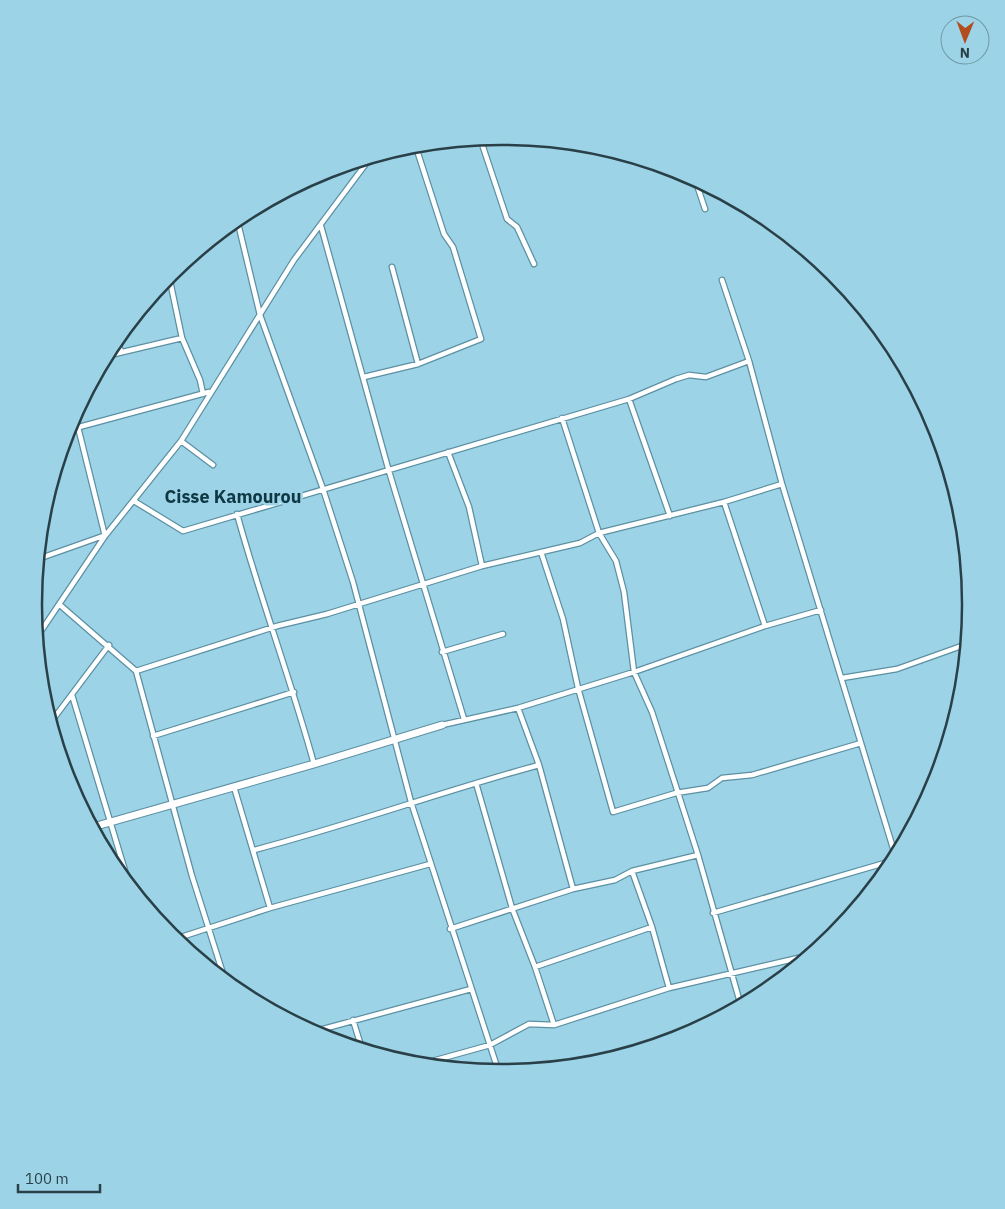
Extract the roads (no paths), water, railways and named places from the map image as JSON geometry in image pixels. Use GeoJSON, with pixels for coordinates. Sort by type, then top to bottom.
{"type":"FeatureCollection","features":[{"type":"Feature","properties":{"kind":"street"},"geometry":{"type":"LineString","coordinates":[[482,145],[507,219],[517,227],[534,264]]}},
{"type":"Feature","properties":{"kind":"street"},"geometry":{"type":"LineString","coordinates":[[364,377],[418,364],[481,339],[452,247],[444,234],[418,152]]}},
{"type":"Feature","properties":{"kind":"street"},"geometry":{"type":"LineString","coordinates":[[43,630],[105,536],[181,441],[209,392],[294,260],[365,166]]}},
{"type":"Feature","properties":{"kind":"street"},"geometry":{"type":"LineString","coordinates":[[698,189],[705,209]]}},
{"type":"Feature","properties":{"kind":"street"},"geometry":{"type":"LineString","coordinates":[[321,226],[421,583],[464,719]]}},
{"type":"Feature","properties":{"kind":"street"},"geometry":{"type":"LineString","coordinates":[[240,227],[260,315],[323,489],[359,604],[410,802],[450,929],[496,1064]]}},
{"type":"Feature","properties":{"kind":"street"},"geometry":{"type":"LineString","coordinates":[[392,267],[418,364]]}},
{"type":"Feature","properties":{"kind":"street"},"geometry":{"type":"LineString","coordinates":[[722,280],[749,360],[782,484],[862,743],[892,849]]}},
{"type":"Feature","properties":{"kind":"street"},"geometry":{"type":"LineString","coordinates":[[171,286],[182,338],[200,380],[203,394]]}},
{"type":"Feature","properties":{"kind":"street"},"geometry":{"type":"LineString","coordinates":[[117,353],[182,338]]}},
{"type":"Feature","properties":{"kind":"street"},"geometry":{"type":"LineString","coordinates":[[134,502],[183,530],[388,468],[629,399],[689,375],[706,377],[749,360]]}},
{"type":"Feature","properties":{"kind":"street"},"geometry":{"type":"LineString","coordinates":[[105,536],[79,427],[209,392]]}},
{"type":"Feature","properties":{"kind":"street"},"geometry":{"type":"LineString","coordinates":[[629,399],[670,516]]}},
{"type":"Feature","properties":{"kind":"street"},"geometry":{"type":"LineString","coordinates":[[562,418],[599,533],[616,561],[624,592],[634,672],[652,712],[676,793],[698,855],[739,999]]}},
{"type":"Feature","properties":{"kind":"street"},"geometry":{"type":"LineString","coordinates":[[181,441],[213,465]]}},
{"type":"Feature","properties":{"kind":"street"},"geometry":{"type":"LineString","coordinates":[[448,452],[468,508],[482,566]]}},
{"type":"Feature","properties":{"kind":"street"},"geometry":{"type":"LineString","coordinates":[[136,671],[271,628],[359,604],[421,583],[482,566],[580,543],[599,533],[724,502],[782,484]]}},
{"type":"Feature","properties":{"kind":"street"},"geometry":{"type":"LineString","coordinates":[[724,502],[765,626]]}},
{"type":"Feature","properties":{"kind":"street"},"geometry":{"type":"LineString","coordinates":[[237,514],[271,628],[294,692],[314,764]]}},
{"type":"Feature","properties":{"kind":"street"},"geometry":{"type":"LineString","coordinates":[[45,557],[105,536]]}},
{"type":"Feature","properties":{"kind":"street"},"geometry":{"type":"LineString","coordinates":[[541,552],[563,619],[578,688],[613,812],[676,793],[708,788],[722,778],[752,775],[862,743]]}},
{"type":"Feature","properties":{"kind":"street"},"geometry":{"type":"LineString","coordinates":[[60,605],[109,645],[136,671],[192,876],[222,969]]}},
{"type":"Feature","properties":{"kind":"street"},"geometry":{"type":"LineString","coordinates":[[99,825],[442,725],[518,708],[634,672],[765,626],[821,610]]}},
{"type":"Feature","properties":{"kind":"street"},"geometry":{"type":"LineString","coordinates":[[442,652],[502,634]]}},
{"type":"Feature","properties":{"kind":"street"},"geometry":{"type":"LineString","coordinates":[[56,716],[109,645]]}},
{"type":"Feature","properties":{"kind":"street"},"geometry":{"type":"LineString","coordinates":[[842,678],[897,669],[961,646]]}},
{"type":"Feature","properties":{"kind":"street"},"geometry":{"type":"LineString","coordinates":[[153,736],[294,692]]}},
{"type":"Feature","properties":{"kind":"street"},"geometry":{"type":"LineString","coordinates":[[72,695],[112,822],[123,864]]}},
{"type":"Feature","properties":{"kind":"street"},"geometry":{"type":"LineString","coordinates":[[518,708],[539,764],[573,889]]}},
{"type":"Feature","properties":{"kind":"street"},"geometry":{"type":"LineString","coordinates":[[254,850],[322,832],[410,802],[539,764]]}},
{"type":"Feature","properties":{"kind":"street"},"geometry":{"type":"LineString","coordinates":[[476,783],[512,908],[535,966],[554,1025]]}},
{"type":"Feature","properties":{"kind":"street"},"geometry":{"type":"LineString","coordinates":[[234,787],[270,908]]}},
{"type":"Feature","properties":{"kind":"street"},"geometry":{"type":"LineString","coordinates":[[450,929],[573,889],[615,880],[632,871],[698,855]]}},
{"type":"Feature","properties":{"kind":"street"},"geometry":{"type":"LineString","coordinates":[[713,913],[883,863]]}},
{"type":"Feature","properties":{"kind":"street"},"geometry":{"type":"LineString","coordinates":[[184,936],[270,908],[430,864]]}},
{"type":"Feature","properties":{"kind":"street"},"geometry":{"type":"LineString","coordinates":[[632,871],[652,927],[669,988]]}},
{"type":"Feature","properties":{"kind":"street"},"geometry":{"type":"LineString","coordinates":[[535,966],[652,927]]}},
{"type":"Feature","properties":{"kind":"street"},"geometry":{"type":"LineString","coordinates":[[436,1060],[490,1045],[529,1024],[554,1025],[669,988],[796,958]]}},
{"type":"Feature","properties":{"kind":"street"},"geometry":{"type":"LineString","coordinates":[[325,1028],[471,989]]}},
{"type":"Feature","properties":{"kind":"street"},"geometry":{"type":"LineString","coordinates":[[353,1020],[360,1042]]}},
{"type":"Feature","properties":{"kind":"district","name":"Cisse Kamourou"},"geometry":{"type":"Point","coordinates":[233,496]}}]}
